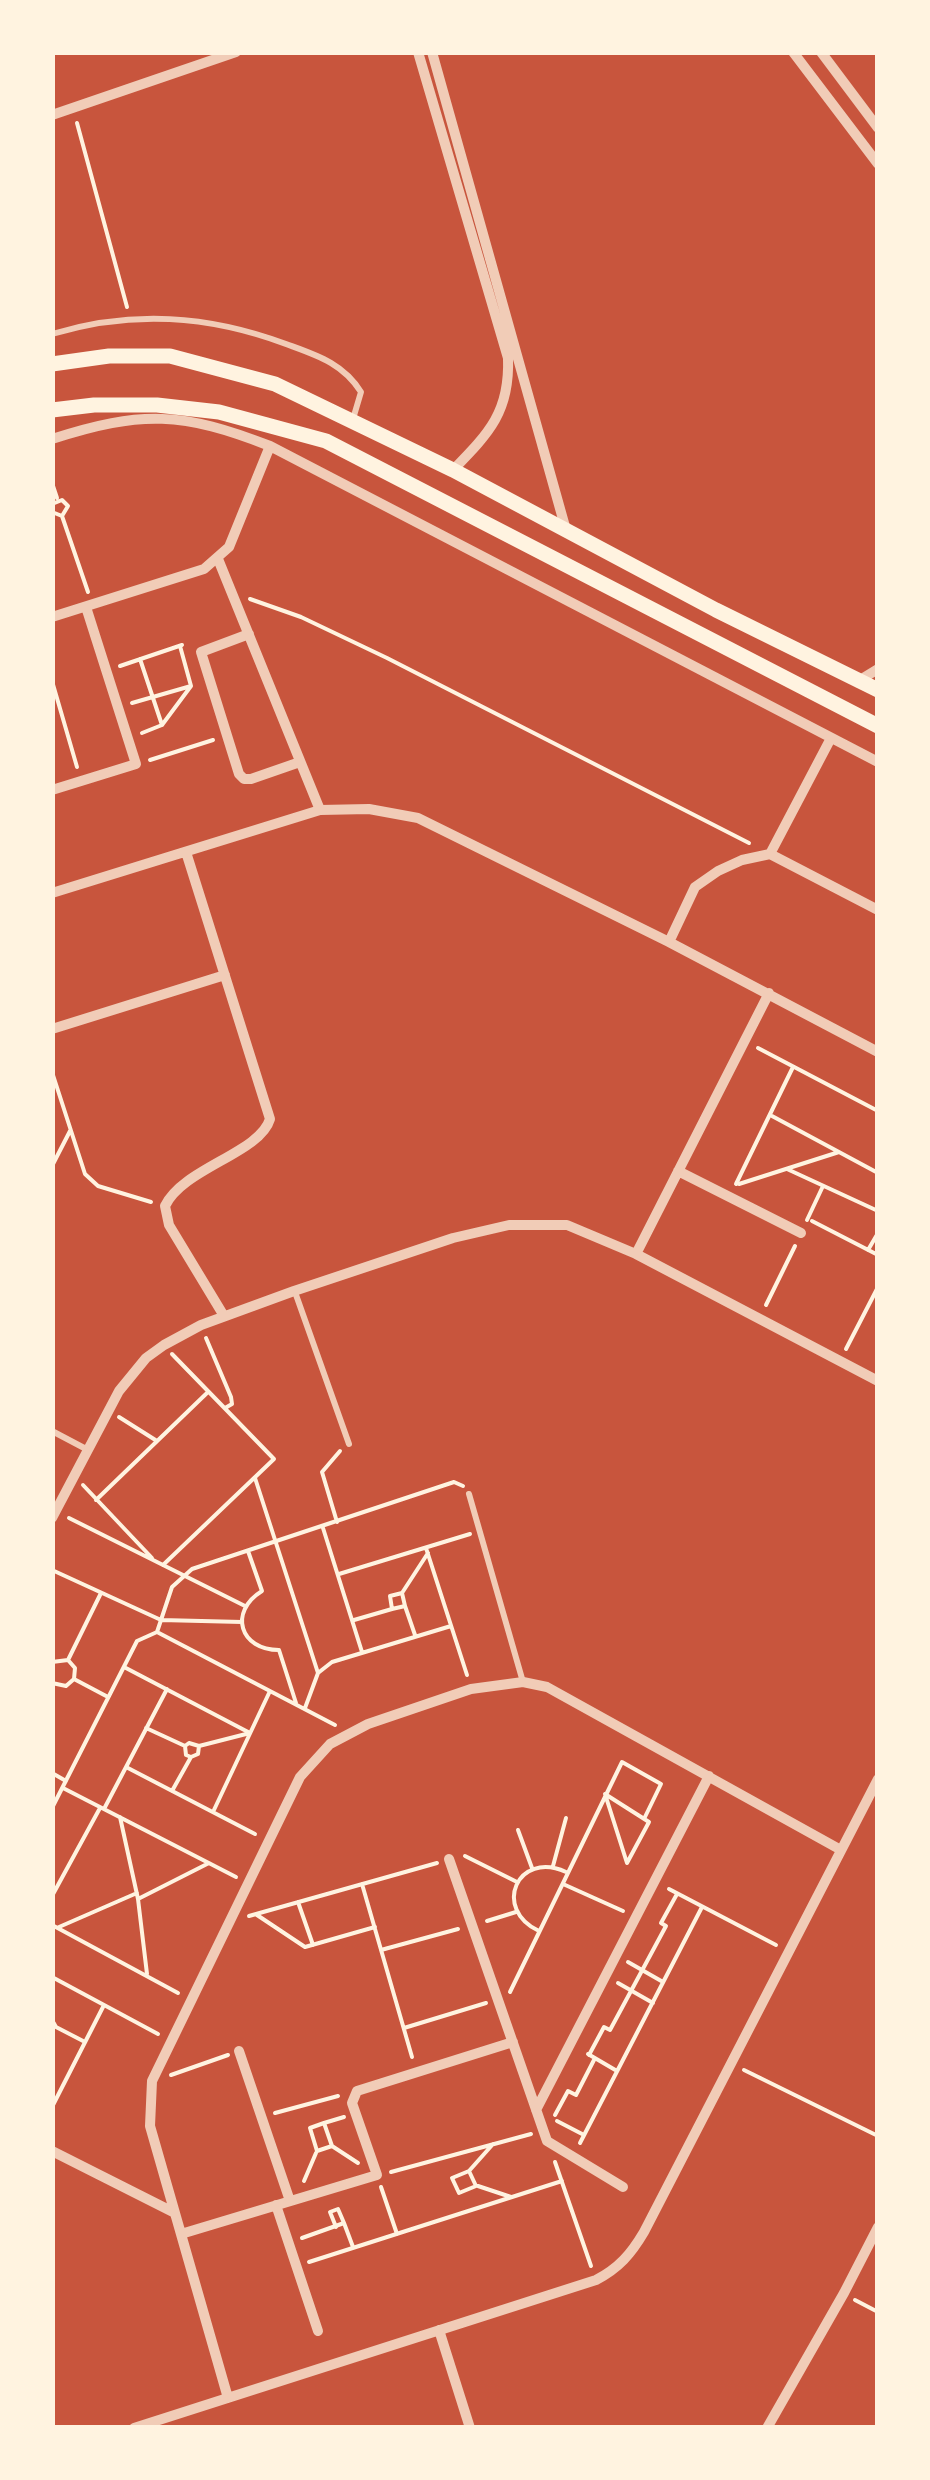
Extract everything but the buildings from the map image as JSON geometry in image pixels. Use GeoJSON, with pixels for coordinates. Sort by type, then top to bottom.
{"type":"FeatureCollection","features":[{"type":"Feature","properties":{"kind":"main road"},"geometry":{"type":"LineString","coordinates":[[52,364],[109,356],[170,356],[275,384],[452,470],[716,610],[878,690]]}},
{"type":"Feature","properties":{"kind":"main road"},"geometry":{"type":"LineString","coordinates":[[52,410],[157,405],[219,412],[326,441],[878,726]]}},
{"type":"Feature","properties":{"kind":"main road"},"geometry":{"type":"LineString","coordinates":[[703,635],[716,610]]}},
{"type":"Feature","properties":{"kind":"street"},"geometry":{"type":"LineString","coordinates":[[52,115],[236,52]]}},
{"type":"Feature","properties":{"kind":"street"},"geometry":{"type":"LineString","coordinates":[[418,52],[508,358],[504,403],[494,423],[452,470]]}},
{"type":"Feature","properties":{"kind":"street"},"geometry":{"type":"LineString","coordinates":[[432,52],[566,530]]}},
{"type":"Feature","properties":{"kind":"street"},"geometry":{"type":"LineString","coordinates":[[793,52],[878,164]]}},
{"type":"Feature","properties":{"kind":"street"},"geometry":{"type":"LineString","coordinates":[[821,52],[878,128]]}},
{"type":"Feature","properties":{"kind":"street"},"geometry":{"type":"LineString","coordinates":[[52,439],[99,424],[169,418],[204,423],[270,446],[878,762]]}},
{"type":"Feature","properties":{"kind":"street"},"geometry":{"type":"LineString","coordinates":[[52,617],[188,575],[218,559],[229,547],[270,446]]}},
{"type":"Feature","properties":{"kind":"street"},"geometry":{"type":"LineString","coordinates":[[218,559],[320,810]]}},
{"type":"Feature","properties":{"kind":"street"},"geometry":{"type":"LineString","coordinates":[[52,790],[136,764],[89,606]]}},
{"type":"Feature","properties":{"kind":"street"},"geometry":{"type":"LineString","coordinates":[[249,634],[201,652],[239,774],[244,779],[300,762]]}},
{"type":"Feature","properties":{"kind":"street"},"geometry":{"type":"LineString","coordinates":[[860,680],[878,669]]}},
{"type":"Feature","properties":{"kind":"street"},"geometry":{"type":"LineString","coordinates":[[770,854],[831,738]]}},
{"type":"Feature","properties":{"kind":"street"},"geometry":{"type":"LineString","coordinates":[[52,893],[320,810],[369,809],[418,818],[669,942],[878,1052]]}},
{"type":"Feature","properties":{"kind":"street"},"geometry":{"type":"LineString","coordinates":[[186,852],[270,1119],[269,1126],[251,1141],[177,1188],[165,1206],[169,1226],[224,1316]]}},
{"type":"Feature","properties":{"kind":"street"},"geometry":{"type":"LineString","coordinates":[[669,942],[695,887],[730,865],[770,854],[878,910]]}},
{"type":"Feature","properties":{"kind":"street"},"geometry":{"type":"LineString","coordinates":[[52,1029],[225,975]]}},
{"type":"Feature","properties":{"kind":"street"},"geometry":{"type":"LineString","coordinates":[[636,1254],[769,993]]}},
{"type":"Feature","properties":{"kind":"street"},"geometry":{"type":"LineString","coordinates":[[678,1171],[801,1233]]}},
{"type":"Feature","properties":{"kind":"street"},"geometry":{"type":"LineString","coordinates":[[54,1514],[131,1374],[164,1345],[201,1324],[294,1291],[453,1238],[509,1225],[567,1225],[636,1254],[878,1381]]}},
{"type":"Feature","properties":{"kind":"street"},"geometry":{"type":"LineString","coordinates":[[228,2398],[150,2126],[152,2081],[300,1776],[322,1751],[348,1732],[471,1690],[523,1682],[547,1686],[841,1850]]}},
{"type":"Feature","properties":{"kind":"street"},"geometry":{"type":"LineString","coordinates":[[536,2110],[709,1776]]}},
{"type":"Feature","properties":{"kind":"street"},"geometry":{"type":"LineString","coordinates":[[134,2428],[596,2280],[622,2263],[644,2232],[878,1779]]}},
{"type":"Feature","properties":{"kind":"street"},"geometry":{"type":"LineString","coordinates":[[450,1859],[546,2136],[623,2188]]}},
{"type":"Feature","properties":{"kind":"street"},"geometry":{"type":"LineString","coordinates":[[181,2234],[377,2175],[352,2104],[357,2091],[513,2042]]}},
{"type":"Feature","properties":{"kind":"street"},"geometry":{"type":"LineString","coordinates":[[239,2050],[294,2200]]}},
{"type":"Feature","properties":{"kind":"street"},"geometry":{"type":"LineString","coordinates":[[52,2151],[175,2212]]}},
{"type":"Feature","properties":{"kind":"street"},"geometry":{"type":"LineString","coordinates":[[276,2206],[318,2331]]}},
{"type":"Feature","properties":{"kind":"street"},"geometry":{"type":"LineString","coordinates":[[768,2428],[878,2226]]}},
{"type":"Feature","properties":{"kind":"street"},"geometry":{"type":"LineString","coordinates":[[439,2330],[470,2428]]}},
{"type":"Feature","properties":{"kind":"lane"},"geometry":{"type":"LineString","coordinates":[[52,334],[130,319],[195,320],[233,327],[320,356],[344,370],[360,392],[353,420]]}},
{"type":"Feature","properties":{"kind":"lane"},"geometry":{"type":"LineString","coordinates":[[294,1291],[348,1444]]}},
{"type":"Feature","properties":{"kind":"lane"},"geometry":{"type":"LineString","coordinates":[[52,1432],[88,1450]]}},
{"type":"Feature","properties":{"kind":"lane"},"geometry":{"type":"LineString","coordinates":[[468,1494],[523,1682]]}},
{"type":"Feature","properties":{"kind":"path"},"geometry":{"type":"LineString","coordinates":[[73,108],[130,319]]}},
{"type":"Feature","properties":{"kind":"path"},"geometry":{"type":"LineString","coordinates":[[52,483],[55,502],[68,506],[62,516],[89,606]]}},
{"type":"Feature","properties":{"kind":"path"},"geometry":{"type":"LineString","coordinates":[[52,512],[62,516]]}},
{"type":"Feature","properties":{"kind":"path"},"geometry":{"type":"LineString","coordinates":[[232,593],[302,617],[388,658],[770,854]]}},
{"type":"Feature","properties":{"kind":"path"},"geometry":{"type":"LineString","coordinates":[[106,671],[197,640],[201,652]]}},
{"type":"Feature","properties":{"kind":"path"},"geometry":{"type":"LineString","coordinates":[[180,646],[191,686]]}},
{"type":"Feature","properties":{"kind":"path"},"geometry":{"type":"LineString","coordinates":[[140,660],[162,725]]}},
{"type":"Feature","properties":{"kind":"path"},"geometry":{"type":"LineString","coordinates":[[52,681],[80,782]]}},
{"type":"Feature","properties":{"kind":"path"},"geometry":{"type":"LineString","coordinates":[[118,707],[191,686]]}},
{"type":"Feature","properties":{"kind":"path"},"geometry":{"type":"LineString","coordinates":[[127,738],[162,725],[191,686]]}},
{"type":"Feature","properties":{"kind":"path"},"geometry":{"type":"LineString","coordinates":[[136,764],[227,735]]}},
{"type":"Feature","properties":{"kind":"path"},"geometry":{"type":"LineString","coordinates":[[744,1042],[878,1111]]}},
{"type":"Feature","properties":{"kind":"path"},"geometry":{"type":"LineString","coordinates":[[792,1067],[735,1186],[839,1152]]}},
{"type":"Feature","properties":{"kind":"path"},"geometry":{"type":"LineString","coordinates":[[52,1072],[85,1174],[98,1186],[165,1206]]}},
{"type":"Feature","properties":{"kind":"path"},"geometry":{"type":"LineString","coordinates":[[770,1115],[878,1173]]}},
{"type":"Feature","properties":{"kind":"path"},"geometry":{"type":"LineString","coordinates":[[52,1166],[70,1131]]}},
{"type":"Feature","properties":{"kind":"path"},"geometry":{"type":"LineString","coordinates":[[787,1169],[878,1211]]}},
{"type":"Feature","properties":{"kind":"path"},"geometry":{"type":"LineString","coordinates":[[760,1319],[823,1186]]}},
{"type":"Feature","properties":{"kind":"path"},"geometry":{"type":"LineString","coordinates":[[808,1218],[878,1255]]}},
{"type":"Feature","properties":{"kind":"path"},"geometry":{"type":"LineString","coordinates":[[868,1250],[878,1232]]}},
{"type":"Feature","properties":{"kind":"path"},"geometry":{"type":"LineString","coordinates":[[840,1362],[878,1286]]}},
{"type":"Feature","properties":{"kind":"path"},"geometry":{"type":"LineString","coordinates":[[201,1324],[231,1396],[232,1404],[225,1408]]}},
{"type":"Feature","properties":{"kind":"path"},"geometry":{"type":"LineString","coordinates":[[163,1565],[274,1459],[164,1345]]}},
{"type":"Feature","properties":{"kind":"path"},"geometry":{"type":"LineString","coordinates":[[96,1500],[209,1392]]}},
{"type":"Feature","properties":{"kind":"path"},"geometry":{"type":"LineString","coordinates":[[108,1410],[157,1441]]}},
{"type":"Feature","properties":{"kind":"path"},"geometry":{"type":"LineString","coordinates":[[336,1522],[322,1472],[348,1444]]}},
{"type":"Feature","properties":{"kind":"path"},"geometry":{"type":"LineString","coordinates":[[74,1476],[156,1562]]}},
{"type":"Feature","properties":{"kind":"path"},"geometry":{"type":"LineString","coordinates":[[255,1478],[318,1673]]}},
{"type":"Feature","properties":{"kind":"path"},"geometry":{"type":"LineString","coordinates":[[52,1808],[137,1641],[157,1632],[172,1587],[182,1575],[454,1482],[468,1494]]}},
{"type":"Feature","properties":{"kind":"path"},"geometry":{"type":"LineString","coordinates":[[54,1514],[245,1606]]}},
{"type":"Feature","properties":{"kind":"path"},"geometry":{"type":"LineString","coordinates":[[322,1527],[362,1652]]}},
{"type":"Feature","properties":{"kind":"path"},"geometry":{"type":"LineString","coordinates":[[338,1574],[427,1550],[479,1531]]}},
{"type":"Feature","properties":{"kind":"path"},"geometry":{"type":"LineString","coordinates":[[415,1637],[402,1593],[427,1550]]}},
{"type":"Feature","properties":{"kind":"path"},"geometry":{"type":"LineString","coordinates":[[427,1550],[471,1690]]}},
{"type":"Feature","properties":{"kind":"path"},"geometry":{"type":"LineString","coordinates":[[248,1551],[262,1591],[245,1606],[242,1622],[254,1644],[266,1650],[279,1650],[297,1705]]}},
{"type":"Feature","properties":{"kind":"path"},"geometry":{"type":"LineString","coordinates":[[52,1570],[161,1620],[242,1622]]}},
{"type":"Feature","properties":{"kind":"path"},"geometry":{"type":"LineString","coordinates":[[68,1660],[101,1592]]}},
{"type":"Feature","properties":{"kind":"path"},"geometry":{"type":"LineString","coordinates":[[392,1609],[390,1596],[402,1593]]}},
{"type":"Feature","properties":{"kind":"path"},"geometry":{"type":"LineString","coordinates":[[353,1620],[405,1606]]}},
{"type":"Feature","properties":{"kind":"path"},"geometry":{"type":"LineString","coordinates":[[305,1709],[318,1673],[332,1662],[451,1626]]}},
{"type":"Feature","properties":{"kind":"path"},"geometry":{"type":"LineString","coordinates":[[157,1632],[348,1732]]}},
{"type":"Feature","properties":{"kind":"path"},"geometry":{"type":"LineString","coordinates":[[52,1662],[68,1660]]}},
{"type":"Feature","properties":{"kind":"path"},"geometry":{"type":"LineString","coordinates":[[53,1686],[66,1686],[74,1678],[75,1668],[68,1660]]}},
{"type":"Feature","properties":{"kind":"path"},"geometry":{"type":"LineString","coordinates":[[124,1667],[250,1733]]}},
{"type":"Feature","properties":{"kind":"path"},"geometry":{"type":"LineString","coordinates":[[74,1678],[108,1697]]}},
{"type":"Feature","properties":{"kind":"path"},"geometry":{"type":"LineString","coordinates":[[52,1896],[167,1689]]}},
{"type":"Feature","properties":{"kind":"path"},"geometry":{"type":"LineString","coordinates":[[213,1812],[270,1691]]}},
{"type":"Feature","properties":{"kind":"path"},"geometry":{"type":"LineString","coordinates":[[146,1728],[185,1746],[194,1742],[198,1746],[198,1754],[190,1758],[172,1791]]}},
{"type":"Feature","properties":{"kind":"path"},"geometry":{"type":"LineString","coordinates":[[198,1746],[250,1733]]}},
{"type":"Feature","properties":{"kind":"path"},"geometry":{"type":"LineString","coordinates":[[185,1746],[190,1758]]}},
{"type":"Feature","properties":{"kind":"path"},"geometry":{"type":"LineString","coordinates":[[404,2028],[500,2004],[622,1762],[662,1784],[644,1818]]}},
{"type":"Feature","properties":{"kind":"path"},"geometry":{"type":"LineString","coordinates":[[126,1767],[269,1841]]}},
{"type":"Feature","properties":{"kind":"path"},"geometry":{"type":"LineString","coordinates":[[52,1773],[66,1781]]}},
{"type":"Feature","properties":{"kind":"path"},"geometry":{"type":"LineString","coordinates":[[63,1788],[248,1883]]}},
{"type":"Feature","properties":{"kind":"path"},"geometry":{"type":"LineString","coordinates":[[605,1794],[649,1822],[627,1863],[605,1794]]}},
{"type":"Feature","properties":{"kind":"path"},"geometry":{"type":"LineString","coordinates":[[120,1817],[137,1896],[147,1976]]}},
{"type":"Feature","properties":{"kind":"path"},"geometry":{"type":"LineString","coordinates":[[553,1866],[566,1818]]}},
{"type":"Feature","properties":{"kind":"path"},"geometry":{"type":"LineString","coordinates":[[518,1830],[532,1868]]}},
{"type":"Feature","properties":{"kind":"path"},"geometry":{"type":"LineString","coordinates":[[230,1921],[466,1856],[517,1882]]}},
{"type":"Feature","properties":{"kind":"path"},"geometry":{"type":"LineString","coordinates":[[55,1926],[137,1896],[209,1863]]}},
{"type":"Feature","properties":{"kind":"path"},"geometry":{"type":"LineString","coordinates":[[539,1931],[526,1925],[516,1912],[513,1898],[517,1882],[532,1868],[553,1866],[566,1872]]}},
{"type":"Feature","properties":{"kind":"path"},"geometry":{"type":"LineString","coordinates":[[654,1882],[789,1952]]}},
{"type":"Feature","properties":{"kind":"path"},"geometry":{"type":"LineString","coordinates":[[362,1884],[417,2072]]}},
{"type":"Feature","properties":{"kind":"path"},"geometry":{"type":"LineString","coordinates":[[561,1884],[636,1917]]}},
{"type":"Feature","properties":{"kind":"path"},"geometry":{"type":"LineString","coordinates":[[589,2055],[604,2027],[610,2030],[632,1991],[666,1926],[661,1923],[677,1894]]}},
{"type":"Feature","properties":{"kind":"path"},"geometry":{"type":"LineString","coordinates":[[298,1902],[313,1944]]}},
{"type":"Feature","properties":{"kind":"path"},"geometry":{"type":"LineString","coordinates":[[573,2156],[702,1907]]}},
{"type":"Feature","properties":{"kind":"path"},"geometry":{"type":"LineString","coordinates":[[382,1950],[516,1912]]}},
{"type":"Feature","properties":{"kind":"path"},"geometry":{"type":"LineString","coordinates":[[256,1914],[305,1947],[375,1927]]}},
{"type":"Feature","properties":{"kind":"path"},"geometry":{"type":"LineString","coordinates":[[55,1926],[191,2000]]}},
{"type":"Feature","properties":{"kind":"path"},"geometry":{"type":"LineString","coordinates":[[616,1955],[664,1982]]}},
{"type":"Feature","properties":{"kind":"path"},"geometry":{"type":"LineString","coordinates":[[606,1976],[653,2003]]}},
{"type":"Feature","properties":{"kind":"path"},"geometry":{"type":"LineString","coordinates":[[52,1977],[171,2041]]}},
{"type":"Feature","properties":{"kind":"path"},"geometry":{"type":"LineString","coordinates":[[52,2107],[104,2004]]}},
{"type":"Feature","properties":{"kind":"path"},"geometry":{"type":"LineString","coordinates":[[52,2020],[85,2042]]}},
{"type":"Feature","properties":{"kind":"path"},"geometry":{"type":"LineString","coordinates":[[52,2034],[56,2026]]}},
{"type":"Feature","properties":{"kind":"path"},"geometry":{"type":"LineString","coordinates":[[570,2044],[617,2071]]}},
{"type":"Feature","properties":{"kind":"path"},"geometry":{"type":"LineString","coordinates":[[152,2081],[239,2050]]}},
{"type":"Feature","properties":{"kind":"path"},"geometry":{"type":"LineString","coordinates":[[584,2135],[553,2119],[568,2091],[576,2096],[596,2058]]}},
{"type":"Feature","properties":{"kind":"path"},"geometry":{"type":"LineString","coordinates":[[731,2063],[878,2136]]}},
{"type":"Feature","properties":{"kind":"path"},"geometry":{"type":"LineString","coordinates":[[52,2079],[63,2085]]}},
{"type":"Feature","properties":{"kind":"path"},"geometry":{"type":"LineString","coordinates":[[262,2117],[357,2091]]}},
{"type":"Feature","properties":{"kind":"path"},"geometry":{"type":"LineString","coordinates":[[294,2200],[317,2151],[310,2128],[324,2123],[332,2146],[317,2151]]}},
{"type":"Feature","properties":{"kind":"path"},"geometry":{"type":"LineString","coordinates":[[397,2234],[377,2175],[492,2144],[546,2136],[596,2280]]}},
{"type":"Feature","properties":{"kind":"path"},"geometry":{"type":"LineString","coordinates":[[492,2144],[470,2170],[452,2178],[459,2193],[476,2186],[512,2198]]}},
{"type":"Feature","properties":{"kind":"path"},"geometry":{"type":"LineString","coordinates":[[470,2170],[476,2186]]}},
{"type":"Feature","properties":{"kind":"path"},"geometry":{"type":"LineString","coordinates":[[296,2266],[562,2182]]}},
{"type":"Feature","properties":{"kind":"path"},"geometry":{"type":"LineString","coordinates":[[336,2227],[330,2212],[338,2209],[354,2248]]}},
{"type":"Feature","properties":{"kind":"path"},"geometry":{"type":"LineString","coordinates":[[288,2243],[344,2223]]}},
{"type":"Feature","properties":{"kind":"path"},"geometry":{"type":"LineString","coordinates":[[844,2293],[878,2312]]}}]}
